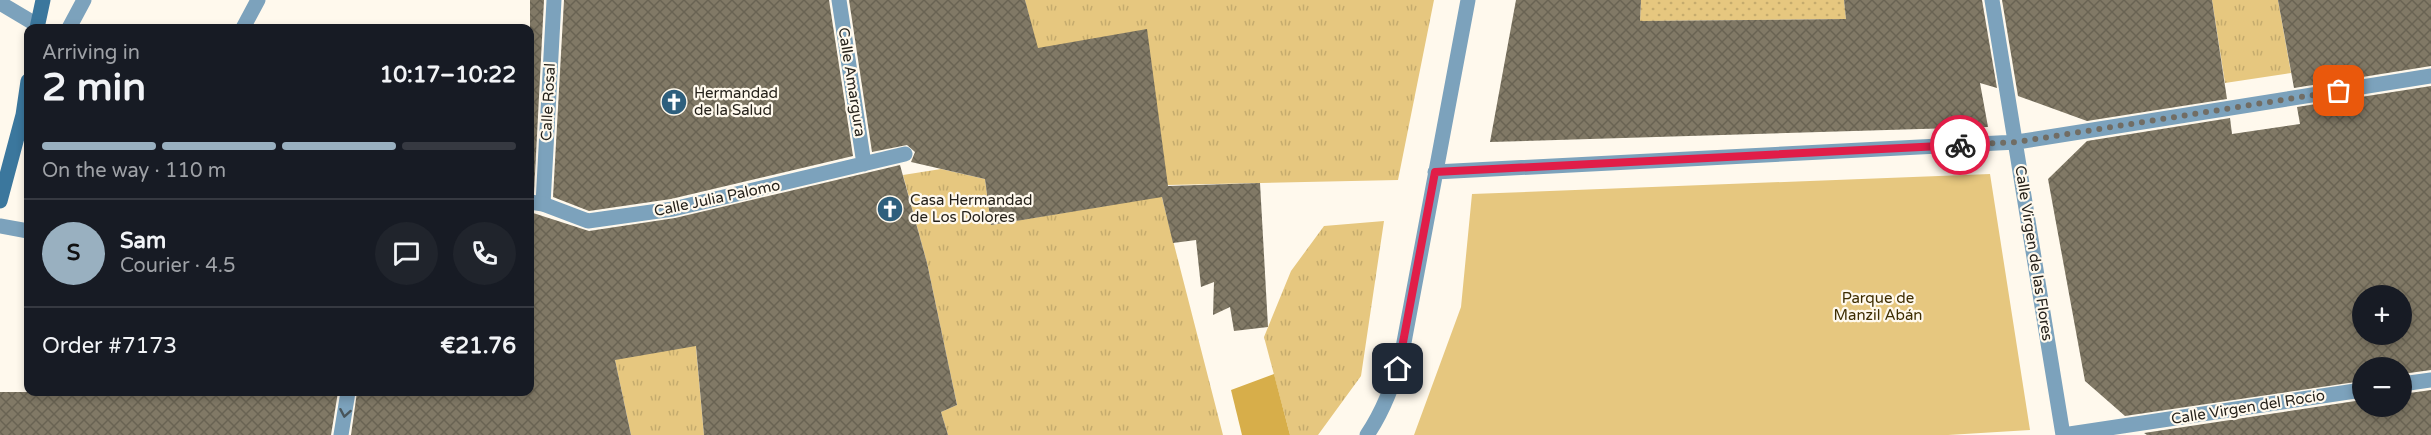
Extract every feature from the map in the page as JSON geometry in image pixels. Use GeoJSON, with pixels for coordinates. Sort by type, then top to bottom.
{"type":"FeatureCollection","features":[{"type":"Feature","properties":{"kind":"main road"},"geometry":{"type":"LineString","coordinates":[[38,24],[43,0]]}},
{"type":"Feature","properties":{"kind":"main road"},"geometry":{"type":"LineString","coordinates":[[0,201],[24,117]]}},
{"type":"Feature","properties":{"kind":"street"},"geometry":{"type":"LineString","coordinates":[[71,24],[84,0]]}},
{"type":"Feature","properties":{"kind":"street"},"geometry":{"type":"LineString","coordinates":[[245,24],[258,0]]}},
{"type":"Feature","properties":{"kind":"street","name":"Calle Rosal"},"geometry":{"type":"LineString","coordinates":[[536,203],[554,0]]}},
{"type":"Feature","properties":{"kind":"street","name":"Calle Amargura"},"geometry":{"type":"LineString","coordinates":[[839,0],[864,164]]}},
{"type":"Feature","properties":{"kind":"street"},"geometry":{"type":"LineString","coordinates":[[1367,435],[1378,419],[1394,384],[1402,353],[1468,0]]}},
{"type":"Feature","properties":{"kind":"street","name":"Calle Virgen de las Flores"},"geometry":{"type":"LineString","coordinates":[[1992,0],[2063,435]]}},
{"type":"Feature","properties":{"kind":"street"},"geometry":{"type":"LineString","coordinates":[[0,3],[32,24]]}},
{"type":"Feature","properties":{"kind":"street"},"geometry":{"type":"LineString","coordinates":[[1435,172],[2017,142],[2431,76]]}},
{"type":"Feature","properties":{"kind":"street","name":"Calle Julia Palomo"},"geometry":{"type":"LineString","coordinates":[[536,203],[588,221],[674,209],[905,154]]}},
{"type":"Feature","properties":{"kind":"street"},"geometry":{"type":"LineString","coordinates":[[0,226],[24,230]]}},
{"type":"Feature","properties":{"kind":"street"},"geometry":{"type":"LineString","coordinates":[[2412,383],[2431,380]]}},
{"type":"Feature","properties":{"kind":"street","name":"Calle Virgen del Rocío"},"geometry":{"type":"LineString","coordinates":[[2063,435],[2352,392]]}},
{"type":"Feature","properties":{"kind":"street"},"geometry":{"type":"LineString","coordinates":[[341,435],[347,396]]}},
{"type":"Feature","properties":{"kind":"green space"},"geometry":{"type":"Polygon","coordinates":[[[1025,0],[1434,0],[1398,180],[1168,185],[930,66],[1030,20],[1025,0]]]}},
{"type":"Feature","properties":{"kind":"green space"},"geometry":{"type":"Polygon","coordinates":[[[1641,0],[1844,0],[1846,19],[1640,21],[1641,0]]]}},
{"type":"Feature","properties":{"kind":"green space"},"geometry":{"type":"Polygon","coordinates":[[[2212,0],[2278,0],[2291,73],[2225,83],[2212,0]]]}},
{"type":"Feature","properties":{"kind":"green space"},"geometry":{"type":"Polygon","coordinates":[[[941,169],[985,179],[991,225],[1104,206],[1159,186],[1223,435],[948,435],[941,412],[957,405],[927,263],[903,175],[941,169]]]}},
{"type":"Feature","properties":{"kind":"green space","name":"Parque de Manzil Abán"},"geometry":{"type":"Polygon","coordinates":[[[1990,174],[2030,430],[1948,435],[1414,435],[1461,307],[1472,194],[1990,174]]]}},
{"type":"Feature","properties":{"kind":"green space"},"geometry":{"type":"Polygon","coordinates":[[[684,216],[704,435],[631,435],[615,360],[684,216]]]}},
{"type":"Feature","properties":{"kind":"green space"},"geometry":{"type":"Polygon","coordinates":[[[1384,221],[1361,376],[1318,435],[1290,435],[1264,337],[1291,271],[1324,226],[1384,221]]]}},
{"type":"Feature","properties":{"kind":"shaded area"},"geometry":{"type":"Polygon","coordinates":[[[1274,374],[1290,435],[1242,435],[1231,390],[1274,374]]]}},
{"type":"Feature","properties":{"kind":"building"},"geometry":{"type":"Polygon","coordinates":[[[530,0],[544,0],[534,193],[534,24],[530,24],[530,0]]]}},
{"type":"Feature","properties":{"kind":"building"},"geometry":{"type":"Polygon","coordinates":[[[564,0],[829,0],[853,156],[671,199],[589,211],[553,197],[564,0]]]}},
{"type":"Feature","properties":{"kind":"building"},"geometry":{"type":"Polygon","coordinates":[[[849,0],[1025,0],[1038,48],[1147,29],[1168,186],[1260,183],[1268,327],[1234,331],[1230,307],[1213,315],[1214,282],[1201,287],[1196,240],[1173,243],[1162,197],[991,225],[985,179],[911,162],[915,152],[907,145],[872,152],[849,0]]]}},
{"type":"Feature","properties":{"kind":"building"},"geometry":{"type":"Polygon","coordinates":[[[1516,0],[1641,0],[1640,21],[1846,19],[1844,0],[1982,0],[1997,88],[1980,83],[1988,127],[1490,142],[1516,0]]]}},
{"type":"Feature","properties":{"kind":"building"},"geometry":{"type":"Polygon","coordinates":[[[2002,0],[2212,0],[2227,99],[2087,121],[2018,96],[2002,0]]]}},
{"type":"Feature","properties":{"kind":"building"},"geometry":{"type":"Polygon","coordinates":[[[2278,0],[2431,0],[2431,66],[2294,88],[2278,0]]]}},
{"type":"Feature","properties":{"kind":"building"},"geometry":{"type":"Polygon","coordinates":[[[2431,86],[2431,370],[2412,373],[2412,357],[2352,357],[2352,382],[2125,416],[2085,381],[2048,179],[2087,141],[2230,118],[2232,134],[2300,124],[2297,107],[2431,86]]]}},
{"type":"Feature","properties":{"kind":"building"},"geometry":{"type":"Polygon","coordinates":[[[900,165],[927,263],[957,405],[941,412],[948,435],[704,435],[696,346],[615,360],[631,435],[351,435],[356,396],[534,396],[534,213],[589,231],[675,218],[900,165]]]}},
{"type":"Feature","properties":{"kind":"building"},"geometry":{"type":"Polygon","coordinates":[[[2431,390],[2431,435],[2147,435],[2144,433],[2352,402],[2352,417],[2412,417],[2412,393],[2431,390]]]}},
{"type":"Feature","properties":{"kind":"building"},"geometry":{"type":"Polygon","coordinates":[[[0,392],[24,392],[24,396],[337,396],[331,435],[0,435],[0,392]]]}},
{"type":"Feature","properties":{"kind":"way so far"},"geometry":{"type":"LineString","coordinates":[[1960,145],[2017,142],[2339,91]]}},
{"type":"Feature","properties":{"kind":"place","name":"Hermandad de la Salud"},"geometry":{"type":"Point","coordinates":[674,102]}},
{"type":"Feature","properties":{"kind":"place","name":"Casa Hermandad de Los Dolores"},"geometry":{"type":"Point","coordinates":[890,209]}},
{"type":"Feature","properties":{"kind":"route"},"geometry":{"type":"LineString","coordinates":[[1398,369],[1435,172],[1960,145]]}}]}
